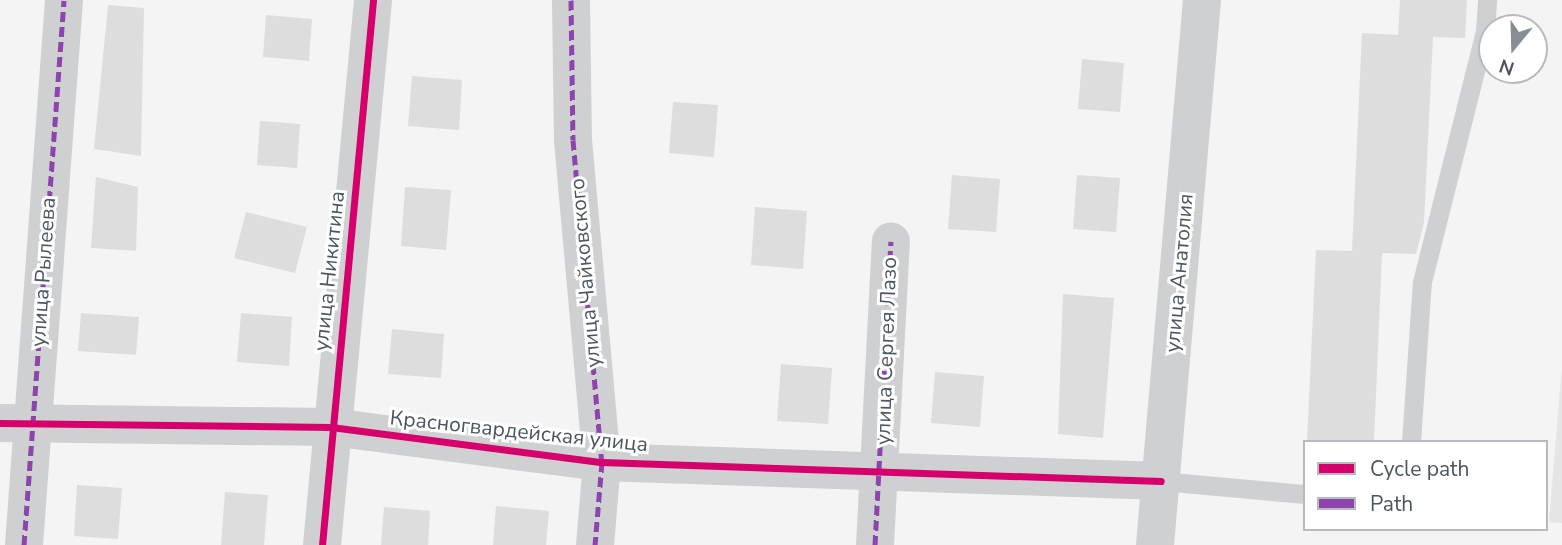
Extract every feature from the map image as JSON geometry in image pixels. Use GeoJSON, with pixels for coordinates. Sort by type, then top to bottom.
{"type":"FeatureCollection","features":[{"type":"Feature","properties":{"kind":"street","name":"улица Рылеева"},"geometry":{"type":"LineString","coordinates":[[24,545],[15,425],[65,0]]}},
{"type":"Feature","properties":{"kind":"street","name":"улица Никитина"},"geometry":{"type":"LineString","coordinates":[[322,545],[373,0]]}},
{"type":"Feature","properties":{"kind":"street","name":"улица Чайковского"},"geometry":{"type":"LineString","coordinates":[[571,0],[573,140],[602,462],[595,545]]}},
{"type":"Feature","properties":{"kind":"street","name":"улица Анатолия"},"geometry":{"type":"LineString","coordinates":[[1156,545],[1202,0]]}},
{"type":"Feature","properties":{"kind":"street","name":"улица Сергея Лазо"},"geometry":{"type":"LineString","coordinates":[[875,545],[881,473],[891,241]]}},
{"type":"Feature","properties":{"kind":"street","name":"Красногвардейская улица"},"geometry":{"type":"LineString","coordinates":[[15,425],[331,427],[602,462],[1161,481]]}},
{"type":"Feature","properties":{"kind":"lane"},"geometry":{"type":"LineString","coordinates":[[1411,440],[1422,282],[1485,31],[1487,0]]}},
{"type":"Feature","properties":{"kind":"lane"},"geometry":{"type":"LineString","coordinates":[[1161,481],[1303,494]]}},
{"type":"Feature","properties":{"kind":"shaded area"},"geometry":{"type":"Polygon","coordinates":[[[1562,366],[1562,523],[1549,522],[1562,366]]]}},
{"type":"Feature","properties":{"kind":"building"},"geometry":{"type":"Polygon","coordinates":[[[1400,0],[1467,0],[1465,38],[1433,37],[1424,223],[1416,254],[1382,253],[1374,440],[1307,440],[1316,250],[1352,251],[1362,33],[1398,35],[1400,0]]]}},
{"type":"Feature","properties":{"kind":"building"},"geometry":{"type":"Polygon","coordinates":[[[108,5],[144,8],[141,156],[94,149],[108,5]]]}},
{"type":"Feature","properties":{"kind":"building"},"geometry":{"type":"Polygon","coordinates":[[[266,15],[312,19],[309,61],[263,57],[266,15]]]}},
{"type":"Feature","properties":{"kind":"building"},"geometry":{"type":"Polygon","coordinates":[[[1082,59],[1124,63],[1120,112],[1078,109],[1082,59]]]}},
{"type":"Feature","properties":{"kind":"building"},"geometry":{"type":"Polygon","coordinates":[[[412,76],[462,80],[459,130],[408,126],[412,76]]]}},
{"type":"Feature","properties":{"kind":"building"},"geometry":{"type":"Polygon","coordinates":[[[673,102],[718,105],[714,157],[669,153],[673,102]]]}},
{"type":"Feature","properties":{"kind":"building"},"geometry":{"type":"Polygon","coordinates":[[[260,121],[300,124],[297,168],[257,165],[260,121]]]}},
{"type":"Feature","properties":{"kind":"building"},"geometry":{"type":"Polygon","coordinates":[[[952,175],[1000,179],[996,232],[948,229],[952,175]]]}},
{"type":"Feature","properties":{"kind":"building"},"geometry":{"type":"Polygon","coordinates":[[[1077,175],[1120,178],[1116,232],[1073,229],[1077,175]]]}},
{"type":"Feature","properties":{"kind":"building"},"geometry":{"type":"Polygon","coordinates":[[[96,177],[138,187],[136,251],[91,248],[96,177]]]}},
{"type":"Feature","properties":{"kind":"building"},"geometry":{"type":"Polygon","coordinates":[[[405,187],[451,190],[446,250],[401,246],[405,187]]]}},
{"type":"Feature","properties":{"kind":"building"},"geometry":{"type":"Polygon","coordinates":[[[755,207],[807,211],[803,269],[751,265],[755,207]]]}},
{"type":"Feature","properties":{"kind":"building"},"geometry":{"type":"Polygon","coordinates":[[[246,212],[307,227],[295,273],[234,258],[246,212]]]}},
{"type":"Feature","properties":{"kind":"building"},"geometry":{"type":"Polygon","coordinates":[[[1063,294],[1114,298],[1103,438],[1058,434],[1063,294]]]}},
{"type":"Feature","properties":{"kind":"building"},"geometry":{"type":"Polygon","coordinates":[[[81,313],[139,317],[136,355],[78,351],[81,313]]]}},
{"type":"Feature","properties":{"kind":"building"},"geometry":{"type":"Polygon","coordinates":[[[241,313],[292,317],[289,366],[237,362],[241,313]]]}},
{"type":"Feature","properties":{"kind":"building"},"geometry":{"type":"Polygon","coordinates":[[[392,329],[444,334],[441,378],[388,374],[392,329]]]}},
{"type":"Feature","properties":{"kind":"building"},"geometry":{"type":"Polygon","coordinates":[[[781,364],[832,368],[828,424],[777,421],[781,364]]]}},
{"type":"Feature","properties":{"kind":"building"},"geometry":{"type":"Polygon","coordinates":[[[935,372],[984,376],[980,427],[931,423],[935,372]]]}},
{"type":"Feature","properties":{"kind":"building"},"geometry":{"type":"Polygon","coordinates":[[[77,485],[122,488],[118,539],[74,536],[77,485]]]}},
{"type":"Feature","properties":{"kind":"building"},"geometry":{"type":"Polygon","coordinates":[[[225,492],[268,495],[264,545],[221,545],[225,492]]]}},
{"type":"Feature","properties":{"kind":"building"},"geometry":{"type":"Polygon","coordinates":[[[496,506],[549,511],[546,545],[493,545],[496,506]]]}},
{"type":"Feature","properties":{"kind":"building"},"geometry":{"type":"Polygon","coordinates":[[[384,507],[430,511],[428,545],[381,545],[384,507]]]}},
{"type":"Feature","properties":{"kind":"marked path"},"geometry":{"type":"LineString","coordinates":[[24,545],[64,0]]}},
{"type":"Feature","properties":{"kind":"marked path"},"geometry":{"type":"LineString","coordinates":[[571,0],[573,140],[602,462],[595,545]]}},
{"type":"Feature","properties":{"kind":"marked path"},"geometry":{"type":"LineString","coordinates":[[875,545],[891,241]]}},
{"type":"Feature","properties":{"kind":"cycle path"},"geometry":{"type":"LineString","coordinates":[[322,545],[373,0]]}},
{"type":"Feature","properties":{"kind":"cycle path"},"geometry":{"type":"LineString","coordinates":[[0,423],[331,427],[602,462],[1161,481]]}}]}
